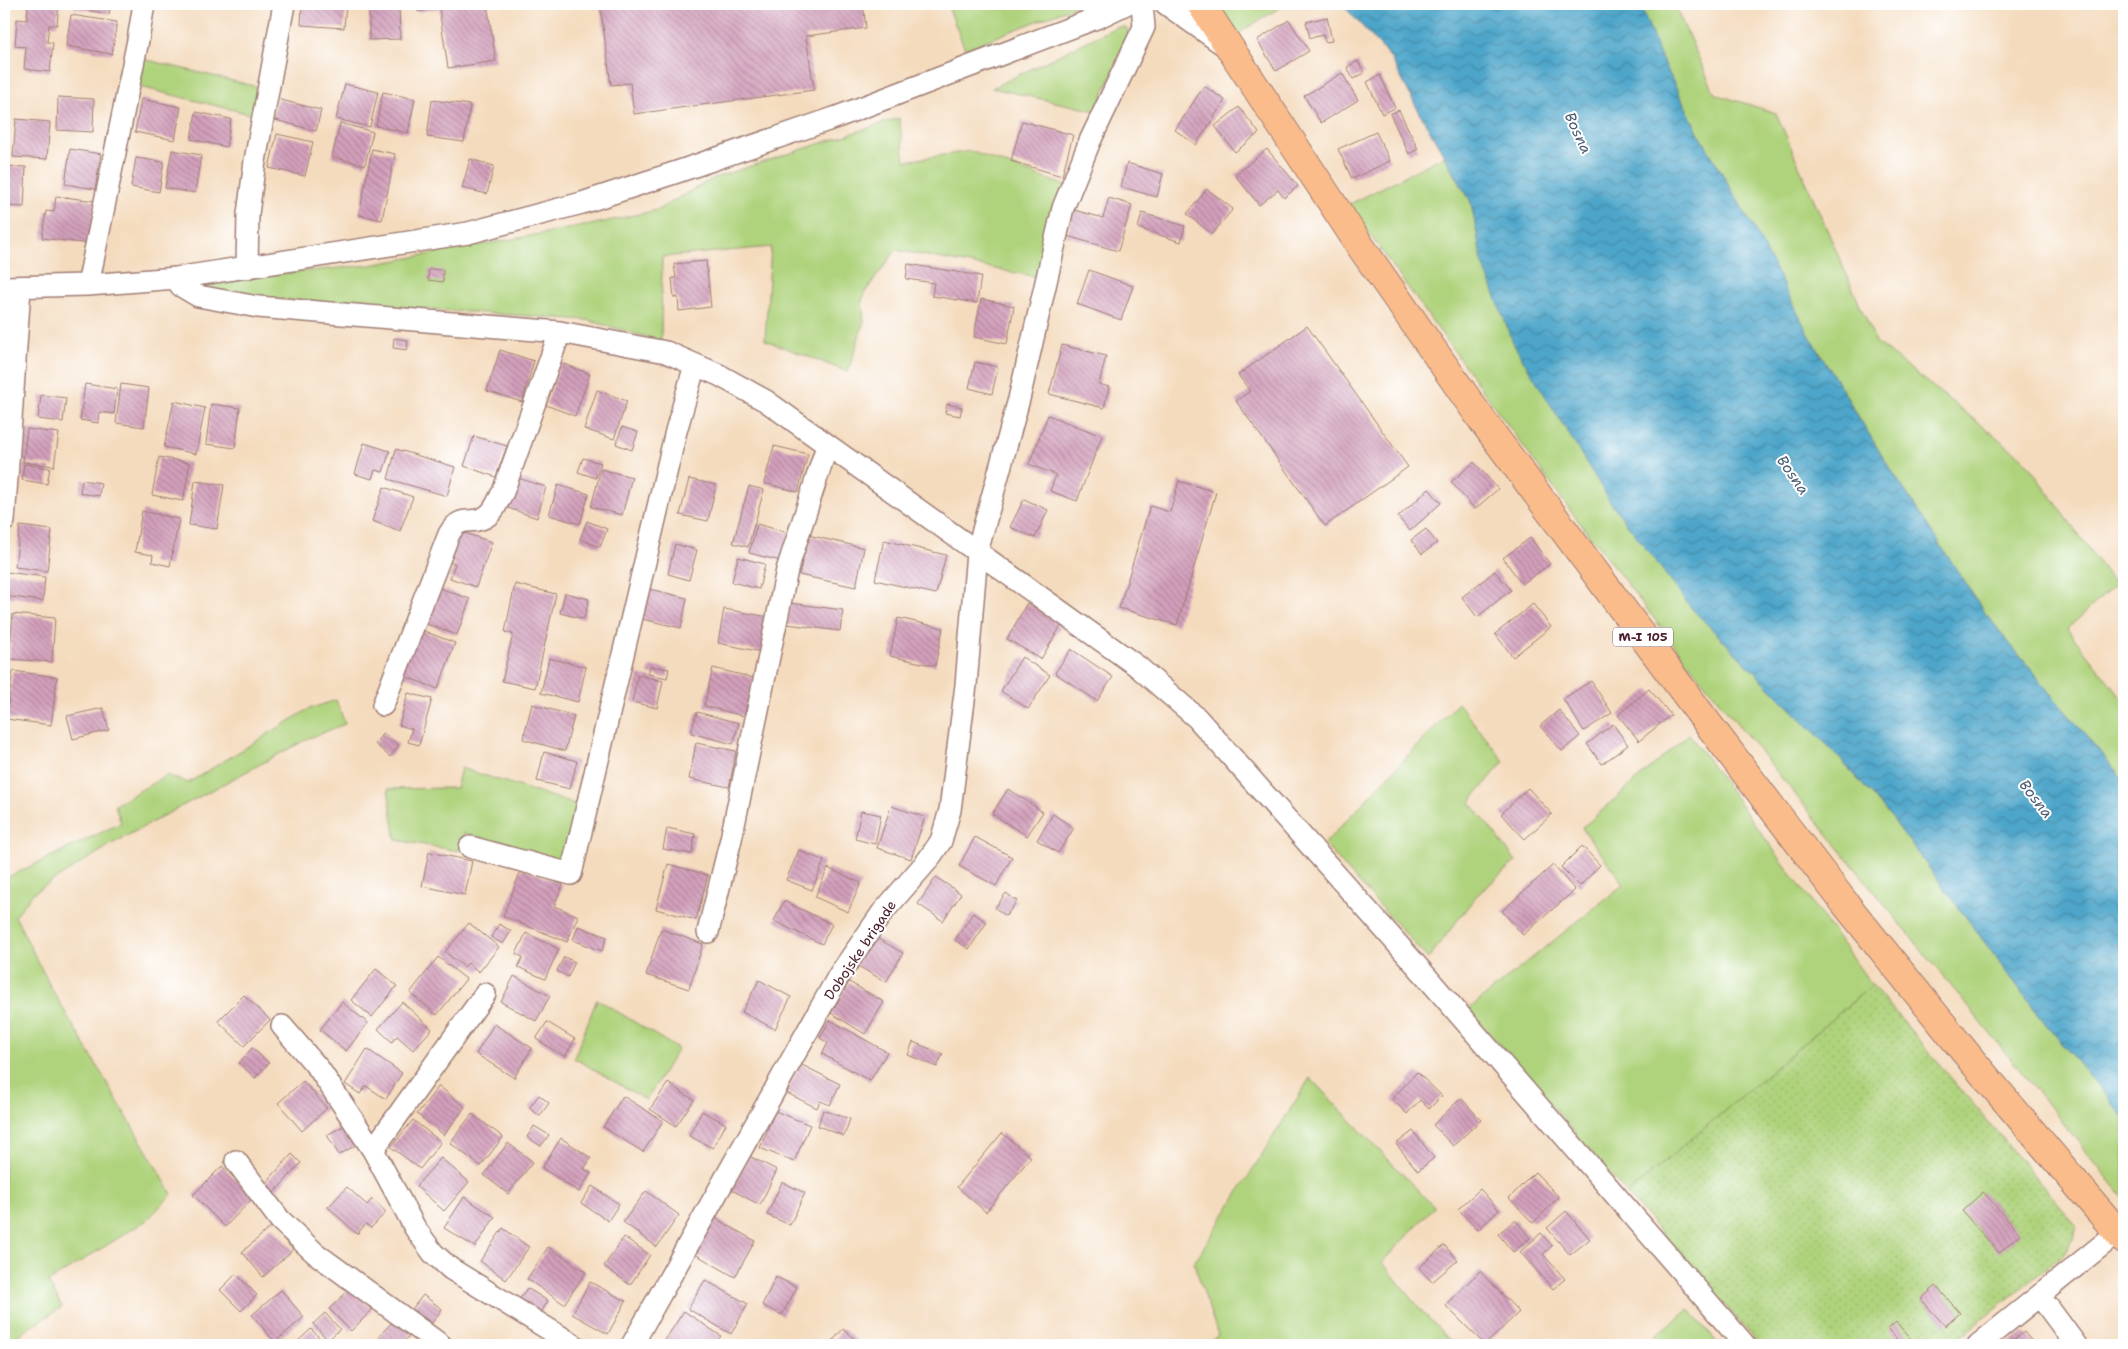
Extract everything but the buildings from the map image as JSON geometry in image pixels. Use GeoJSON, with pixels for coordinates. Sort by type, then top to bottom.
{"type":"FeatureCollection","features":[{"type":"Feature","properties":{"kind":"main road","name":"M-I 105"},"geometry":{"type":"LineString","coordinates":[[1201,4],[1361,247],[1482,420],[1699,712],[1844,902],[1973,1062],[2121,1237]]}},
{"type":"Feature","properties":{"kind":"street"},"geometry":{"type":"LineString","coordinates":[[88,285],[144,4]]}},
{"type":"Feature","properties":{"kind":"street"},"geometry":{"type":"LineString","coordinates":[[246,268],[248,214],[255,161],[284,4]]}},
{"type":"Feature","properties":{"kind":"street"},"geometry":{"type":"LineString","coordinates":[[4,521],[12,288],[88,285],[176,278],[468,234],[582,203],[837,117],[1099,17],[1126,4]]}},
{"type":"Feature","properties":{"kind":"street","name":"Dobojske brigade"},"geometry":{"type":"LineString","coordinates":[[632,1345],[839,975],[882,913],[928,860],[941,841],[950,810],[962,714],[977,552],[1019,399],[1063,208],[1090,141],[1144,27],[1142,4]]}},
{"type":"Feature","properties":{"kind":"street"},"geometry":{"type":"LineString","coordinates":[[1166,4],[1204,29],[1233,52]]}},
{"type":"Feature","properties":{"kind":"street"},"geometry":{"type":"LineString","coordinates":[[176,278],[181,286],[198,296],[258,308],[560,332],[666,352],[719,375],[766,401],[1137,666],[1196,718],[1425,975],[1745,1345]]}},
{"type":"Feature","properties":{"kind":"street"},"geometry":{"type":"LineString","coordinates":[[383,705],[449,534],[453,527],[463,521],[479,520],[486,517],[492,512],[503,492],[560,332]]}},
{"type":"Feature","properties":{"kind":"street"},"geometry":{"type":"LineString","coordinates":[[470,847],[571,874],[676,432],[696,365]]}},
{"type":"Feature","properties":{"kind":"street"},"geometry":{"type":"LineString","coordinates":[[708,932],[731,839],[787,570],[827,446]]}},
{"type":"Feature","properties":{"kind":"street"},"geometry":{"type":"LineString","coordinates":[[373,1150],[485,994]]}},
{"type":"Feature","properties":{"kind":"street"},"geometry":{"type":"LineString","coordinates":[[282,1026],[319,1070],[373,1150],[415,1228],[433,1253],[451,1269],[574,1345]]}},
{"type":"Feature","properties":{"kind":"street"},"geometry":{"type":"LineString","coordinates":[[236,1161],[280,1220],[298,1238],[315,1253],[441,1345]]}},
{"type":"Feature","properties":{"kind":"street"},"geometry":{"type":"LineString","coordinates":[[1978,1345],[2040,1296],[2121,1237]]}},
{"type":"Feature","properties":{"kind":"street"},"geometry":{"type":"LineString","coordinates":[[2040,1296],[2076,1345]]}},
{"type":"Feature","properties":{"kind":"green space"},"geometry":{"type":"Polygon","coordinates":[[[947,4],[1081,4],[965,49],[947,4]]]}},
{"type":"Feature","properties":{"kind":"green space"},"geometry":{"type":"Polygon","coordinates":[[[1216,4],[1286,4],[1234,36],[1216,4]]]}},
{"type":"Feature","properties":{"kind":"green space"},"geometry":{"type":"Polygon","coordinates":[[[1640,4],[1674,4],[1715,94],[1776,113],[1876,342],[2024,459],[2115,585],[2067,629],[2124,701],[2124,780],[1985,613],[1884,459],[1808,333],[1752,225],[1698,132],[1659,53],[1640,4]]]}},
{"type":"Feature","properties":{"kind":"green space"},"geometry":{"type":"Polygon","coordinates":[[[1116,27],[1126,27],[1129,35],[1096,111],[992,88],[1116,27]]]}},
{"type":"Feature","properties":{"kind":"green space"},"geometry":{"type":"Polygon","coordinates":[[[143,59],[258,87],[254,115],[136,86],[143,59]]]}},
{"type":"Feature","properties":{"kind":"green space"},"geometry":{"type":"Polygon","coordinates":[[[899,118],[905,161],[970,151],[1066,186],[1053,207],[1037,277],[896,250],[865,292],[862,301],[864,321],[848,372],[765,340],[771,247],[662,257],[661,341],[587,320],[233,296],[212,290],[207,281],[370,265],[595,224],[657,210],[714,178],[899,118]]]}},
{"type":"Feature","properties":{"kind":"green space"},"geometry":{"type":"Polygon","coordinates":[[[1444,156],[1471,202],[1482,261],[1692,609],[1834,752],[1891,817],[2045,1023],[2124,1117],[2124,1198],[1697,674],[1563,501],[1348,205],[1444,156]]]}},
{"type":"Feature","properties":{"kind":"green space"},"geometry":{"type":"Polygon","coordinates":[[[336,700],[345,724],[309,738],[117,841],[33,893],[15,916],[50,986],[172,1194],[147,1220],[48,1282],[62,1307],[4,1344],[4,879],[121,823],[115,805],[167,775],[188,783],[309,709],[336,700]]]}},
{"type":"Feature","properties":{"kind":"green space"},"geometry":{"type":"Polygon","coordinates":[[[1458,703],[1504,761],[1470,802],[1516,861],[1476,896],[1428,959],[1324,844],[1458,703]]]}},
{"type":"Feature","properties":{"kind":"green space"},"geometry":{"type":"Polygon","coordinates":[[[1689,734],[1872,985],[1627,1194],[1469,1009],[1624,884],[1582,828],[1689,734]]]}},
{"type":"Feature","properties":{"kind":"green space"},"geometry":{"type":"Polygon","coordinates":[[[461,768],[578,805],[566,853],[562,861],[464,833],[459,851],[396,840],[388,789],[456,788],[461,768]]]}},
{"type":"Feature","properties":{"kind":"green space"},"geometry":{"type":"Polygon","coordinates":[[[1872,985],[2076,1225],[2073,1239],[2064,1254],[1950,1345],[1760,1345],[1627,1194],[1872,985]]]}},
{"type":"Feature","properties":{"kind":"green space"},"geometry":{"type":"Polygon","coordinates":[[[597,999],[678,1049],[646,1100],[574,1058],[597,999]]]}},
{"type":"Feature","properties":{"kind":"green space"},"geometry":{"type":"Polygon","coordinates":[[[1310,1078],[1434,1207],[1382,1262],[1421,1310],[1454,1345],[1207,1345],[1218,1335],[1194,1263],[1310,1078]]]}},
{"type":"Feature","properties":{"kind":"green space"},"geometry":{"type":"Polygon","coordinates":[[[1689,1309],[1719,1345],[1644,1345],[1689,1309]]]}},
{"type":"Feature","properties":{"kind":"water","name":"Bosna"},"geometry":{"type":"Polygon","coordinates":[[[1342,4],[1640,4],[1659,53],[1698,132],[1752,225],[1808,333],[1884,459],[1985,613],[2124,780],[2124,1117],[2045,1023],[1891,817],[1834,752],[1692,609],[1611,503],[1514,345],[1482,261],[1471,202],[1390,57],[1342,4]]]}}]}
